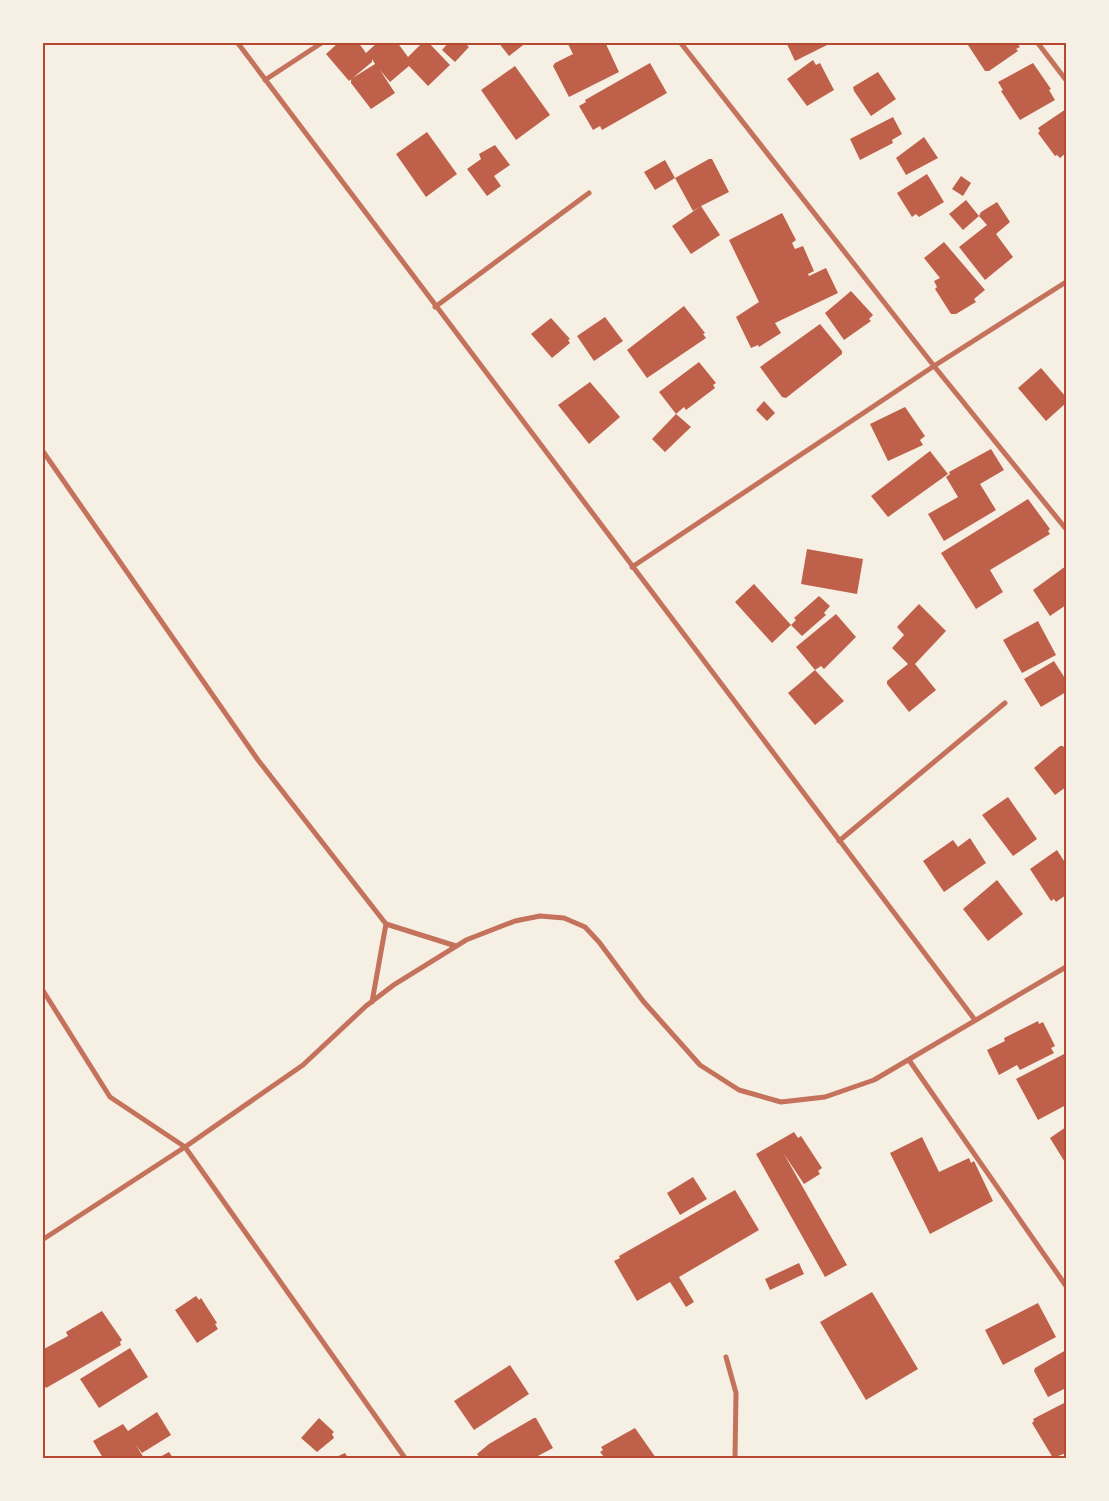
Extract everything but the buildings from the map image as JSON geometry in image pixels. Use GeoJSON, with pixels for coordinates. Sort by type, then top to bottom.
{"type":"FeatureCollection","features":[{"type":"Feature","properties":{"kind":"street"},"geometry":{"type":"LineString","coordinates":[[237,42],[435,307],[975,1020]]}},
{"type":"Feature","properties":{"kind":"street"},"geometry":{"type":"LineString","coordinates":[[265,80],[323,42]]}},
{"type":"Feature","properties":{"kind":"street"},"geometry":{"type":"LineString","coordinates":[[680,42],[934,366],[1066,529]]}},
{"type":"Feature","properties":{"kind":"street"},"geometry":{"type":"LineString","coordinates":[[1037,42],[1066,80]]}},
{"type":"Feature","properties":{"kind":"street"},"geometry":{"type":"LineString","coordinates":[[435,307],[589,193]]}},
{"type":"Feature","properties":{"kind":"street"},"geometry":{"type":"LineString","coordinates":[[632,567],[934,366],[1066,282]]}},
{"type":"Feature","properties":{"kind":"street"},"geometry":{"type":"LineString","coordinates":[[42,450],[258,760],[386,924],[456,946]]}},
{"type":"Feature","properties":{"kind":"street"},"geometry":{"type":"LineString","coordinates":[[839,841],[1006,703]]}},
{"type":"Feature","properties":{"kind":"street"},"geometry":{"type":"LineString","coordinates":[[42,1240],[185,1147],[303,1065],[372,1002],[395,984],[466,940],[515,922],[540,916],[564,918],[585,927],[599,942],[643,1001],[700,1065],[739,1090],[781,1102],[825,1097],[874,1080],[1066,967]]}},
{"type":"Feature","properties":{"kind":"street"},"geometry":{"type":"LineString","coordinates":[[372,1002],[386,924]]}},
{"type":"Feature","properties":{"kind":"street"},"geometry":{"type":"LineString","coordinates":[[42,989],[110,1097],[185,1147],[405,1458]]}},
{"type":"Feature","properties":{"kind":"street"},"geometry":{"type":"LineString","coordinates":[[909,1060],[1066,1286]]}},
{"type":"Feature","properties":{"kind":"street"},"geometry":{"type":"LineString","coordinates":[[726,1357],[736,1393],[735,1458]]}}]}
